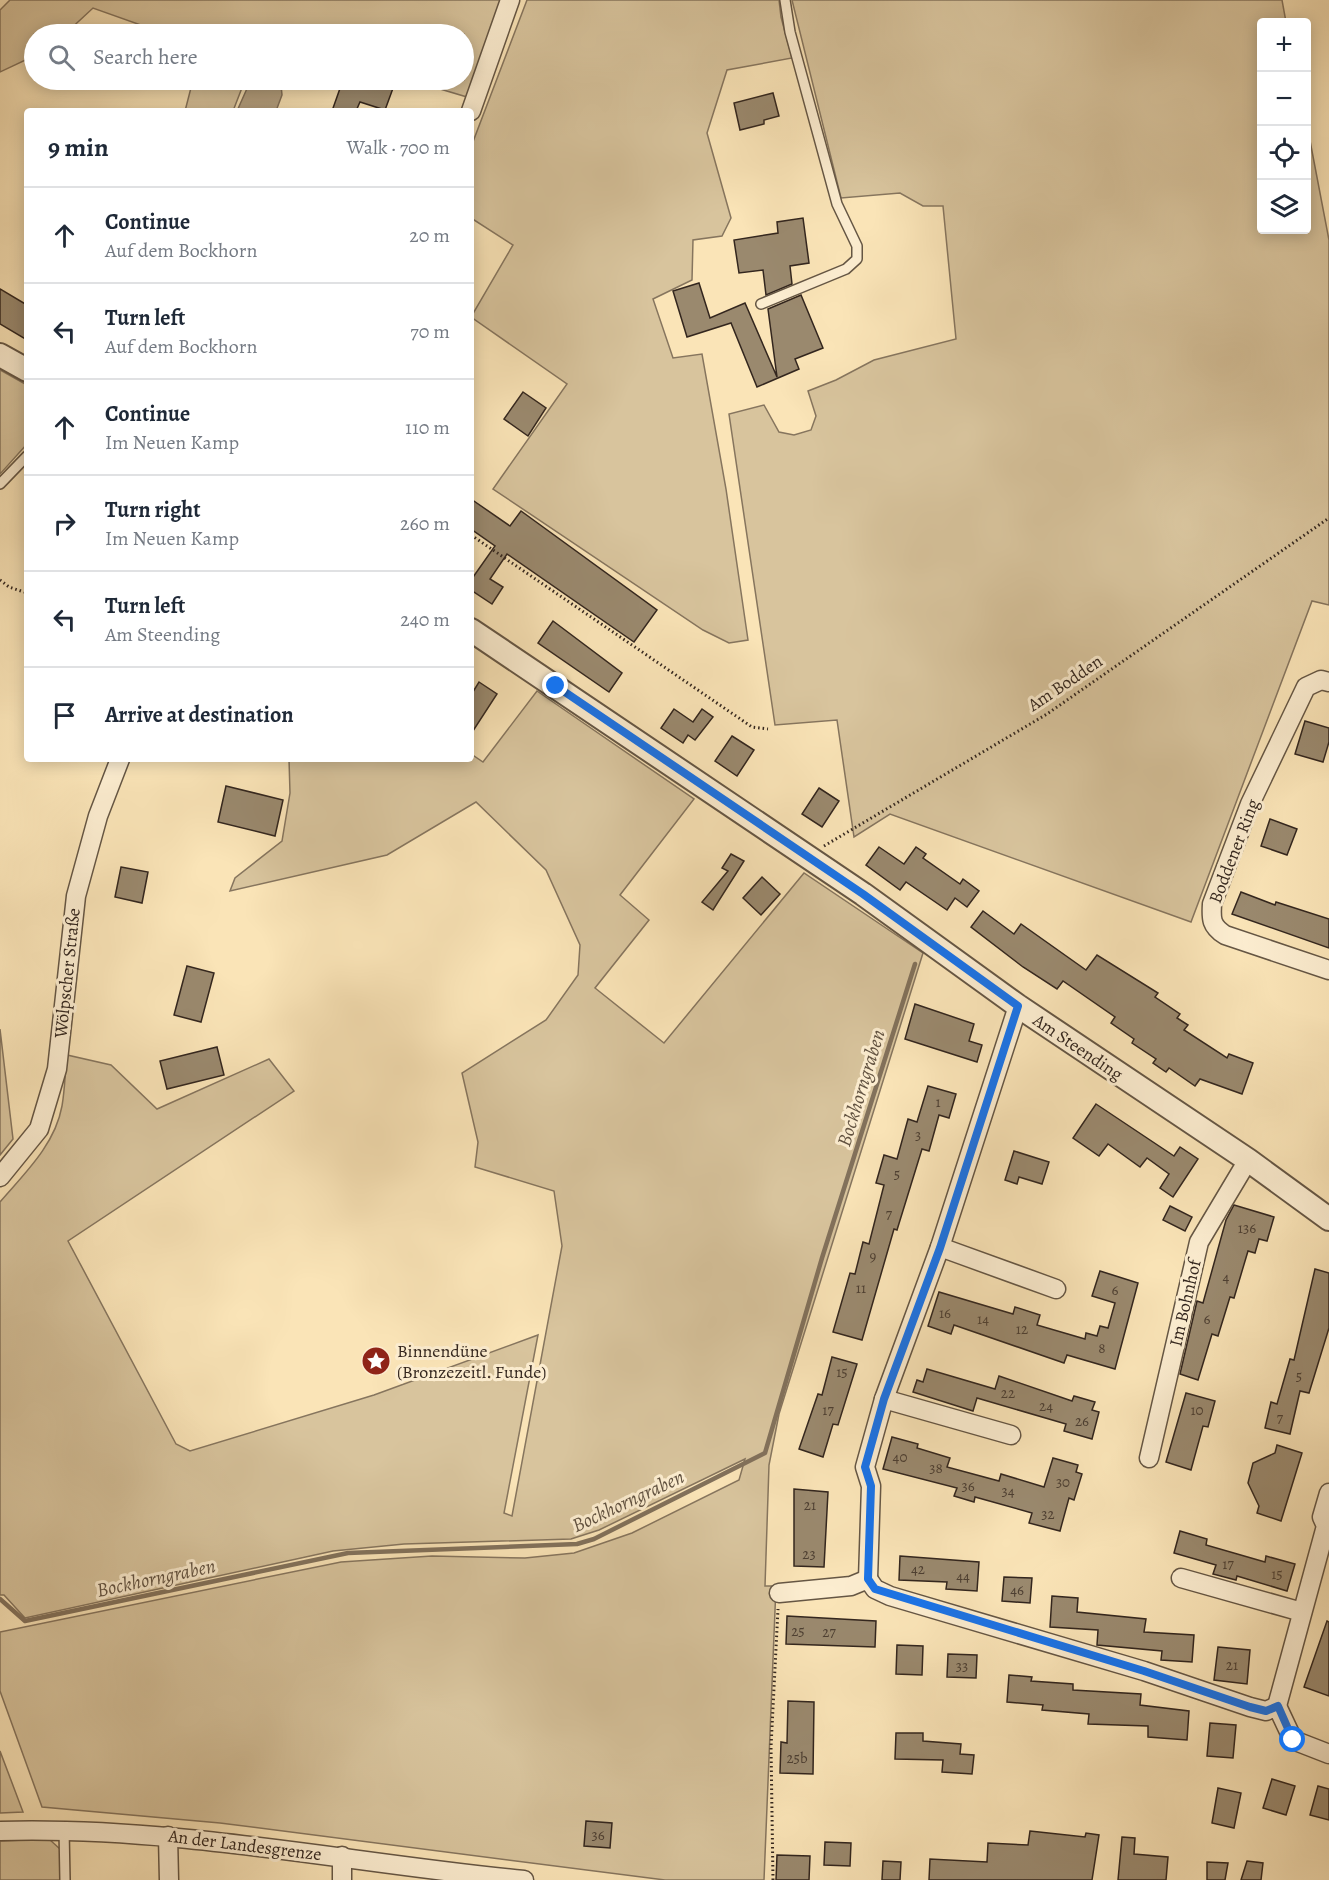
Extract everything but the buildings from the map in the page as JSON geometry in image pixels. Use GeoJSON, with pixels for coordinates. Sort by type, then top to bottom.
{"type":"FeatureCollection","features":[{"type":"Feature","properties":{"kind":"street"},"geometry":{"type":"LineString","coordinates":[[472,108],[510,0]]}},
{"type":"Feature","properties":{"kind":"street"},"geometry":{"type":"LineString","coordinates":[[0,355],[24,368]]}},
{"type":"Feature","properties":{"kind":"street","name":"Am Steending"},"geometry":{"type":"LineString","coordinates":[[474,632],[808,857],[1018,1006],[1248,1160],[1329,1219]]}},
{"type":"Feature","properties":{"kind":"street","name":"Boddener Ring"},"geometry":{"type":"LineString","coordinates":[[1329,682],[1321,680],[1306,687],[1250,804],[1212,904],[1211,920],[1216,930],[1225,935],[1329,970]]}},
{"type":"Feature","properties":{"kind":"street","name":"Wölpscher Straße"},"geometry":{"type":"LineString","coordinates":[[0,1177],[39,1129],[57,1068],[76,896],[98,816],[119,762]]}},
{"type":"Feature","properties":{"kind":"street"},"geometry":{"type":"LineString","coordinates":[[1018,1006],[940,1248],[884,1399],[865,1467],[871,1486],[868,1579],[875,1589],[890,1596],[1125,1665],[1266,1711],[1278,1706]]}},
{"type":"Feature","properties":{"kind":"street","name":"Im Bohnhof"},"geometry":{"type":"LineString","coordinates":[[1149,1458],[1200,1242],[1248,1160]]}},
{"type":"Feature","properties":{"kind":"street"},"geometry":{"type":"LineString","coordinates":[[940,1248],[1056,1289]]}},
{"type":"Feature","properties":{"kind":"street"},"geometry":{"type":"LineString","coordinates":[[884,1399],[1011,1436]]}},
{"type":"Feature","properties":{"kind":"street"},"geometry":{"type":"LineString","coordinates":[[1329,1493],[1322,1517],[1326,1526],[1278,1706],[1293,1740],[1329,1754]]}},
{"type":"Feature","properties":{"kind":"street"},"geometry":{"type":"LineString","coordinates":[[1181,1578],[1302,1612]]}},
{"type":"Feature","properties":{"kind":"street"},"geometry":{"type":"LineString","coordinates":[[779,1593],[851,1586],[868,1579]]}},
{"type":"Feature","properties":{"kind":"street","name":"An der Landesgrenze"},"geometry":{"type":"LineString","coordinates":[[0,1831],[64,1829],[168,1836],[524,1880]]}},
{"type":"Feature","properties":{"kind":"street"},"geometry":{"type":"LineString","coordinates":[[168,1836],[169,1880]]}},
{"type":"Feature","properties":{"kind":"street"},"geometry":{"type":"LineString","coordinates":[[342,1856],[342,1880]]}},
{"type":"Feature","properties":{"kind":"lane"},"geometry":{"type":"LineString","coordinates":[[761,304],[846,268],[857,259],[857,246],[837,204],[790,32],[785,0]]}},
{"type":"Feature","properties":{"kind":"lane"},"geometry":{"type":"LineString","coordinates":[[0,484],[24,459]]}},
{"type":"Feature","properties":{"kind":"lane"},"geometry":{"type":"LineString","coordinates":[[64,1829],[65,1880]]}},
{"type":"Feature","properties":{"kind":"path","name":"Am Bodden"},"geometry":{"type":"LineString","coordinates":[[808,857],[1047,714],[1329,518]]}},
{"type":"Feature","properties":{"kind":"path"},"geometry":{"type":"LineString","coordinates":[[474,537],[752,727],[768,729]]}},
{"type":"Feature","properties":{"kind":"path"},"geometry":{"type":"LineString","coordinates":[[0,580],[9,587],[24,592]]}},
{"type":"Feature","properties":{"kind":"path"},"geometry":{"type":"LineString","coordinates":[[773,1880],[771,1748],[779,1593]]}},
{"type":"Feature","properties":{"kind":"shaded area"},"geometry":{"type":"Polygon","coordinates":[[[10,0],[502,0],[474,78],[474,24],[138,24],[93,8],[76,24],[24,24],[24,61],[0,72],[0,10],[10,0]]]}},
{"type":"Feature","properties":{"kind":"shaded area"},"geometry":{"type":"Polygon","coordinates":[[[527,0],[779,0],[792,58],[727,70],[707,133],[731,218],[722,236],[693,240],[692,280],[653,299],[673,358],[702,354],[726,489],[748,640],[729,643],[703,630],[493,489],[567,384],[474,319],[474,312],[513,245],[474,220],[474,139],[527,0]]]}},
{"type":"Feature","properties":{"kind":"shaded area"},"geometry":{"type":"Polygon","coordinates":[[[792,0],[1282,0],[1285,18],[1257,18],[1257,234],[1311,234],[1311,146],[1329,240],[1329,605],[1312,601],[1191,922],[890,814],[854,837],[837,720],[775,725],[729,414],[764,405],[779,432],[794,435],[811,430],[816,416],[808,391],[836,380],[874,360],[956,339],[943,206],[923,206],[900,193],[841,198],[792,0]]]}},
{"type":"Feature","properties":{"kind":"shaded area"},"geometry":{"type":"Polygon","coordinates":[[[190,90],[241,90],[234,108],[186,108],[190,90]]]}},
{"type":"Feature","properties":{"kind":"shaded area"},"geometry":{"type":"Polygon","coordinates":[[[246,90],[282,90],[277,108],[238,108],[246,90]]]}},
{"type":"Feature","properties":{"kind":"shaded area"},"geometry":{"type":"Polygon","coordinates":[[[444,90],[470,90],[467,97],[444,90]]]}},
{"type":"Feature","properties":{"kind":"shaded area"},"geometry":{"type":"Polygon","coordinates":[[[0,370],[24,383],[24,447],[0,474],[0,370]]]}},
{"type":"Feature","properties":{"kind":"shaded area"},"geometry":{"type":"Polygon","coordinates":[[[537,691],[694,799],[620,895],[649,920],[595,988],[664,1043],[804,873],[923,953],[779,1414],[769,1465],[765,1586],[776,1586],[764,1880],[665,1880],[220,1823],[42,1807],[0,1691],[0,1632],[341,1562],[432,1556],[525,1558],[574,1553],[632,1533],[739,1480],[745,1459],[599,1530],[571,1539],[404,1544],[333,1551],[25,1618],[4,1595],[0,1595],[0,1202],[28,1170],[53,1134],[62,1106],[67,1055],[111,1065],[157,1109],[269,1059],[294,1091],[68,1241],[176,1444],[190,1451],[374,1395],[538,1335],[504,1513],[512,1516],[562,1246],[554,1191],[475,1167],[478,1142],[462,1073],[546,1020],[578,975],[580,945],[546,870],[476,802],[387,855],[230,891],[235,878],[282,841],[290,793],[289,762],[474,762],[474,756],[483,762],[537,691]]]}},
{"type":"Feature","properties":{"kind":"shaded area"},"geometry":{"type":"Polygon","coordinates":[[[0,1029],[13,1139],[0,1155],[0,1029]]]}},
{"type":"Feature","properties":{"kind":"shaded area"},"geometry":{"type":"Polygon","coordinates":[[[0,1751],[23,1812],[0,1813],[0,1751]]]}},
{"type":"Feature","properties":{"kind":"shaded area"},"geometry":{"type":"Polygon","coordinates":[[[49,1839],[60,1849],[61,1880],[0,1880],[0,1841],[49,1839]]]}},
{"type":"Feature","properties":{"kind":"waterway","name":"Bockhorngraben"},"geometry":{"type":"LineString","coordinates":[[0,1599],[25,1621],[348,1553],[577,1544],[594,1539],[765,1453],[822,1258],[915,964]]}},
{"type":"Feature","properties":{"kind":"place","name":"Binnendüne (Bronzezeitl. Funde)"},"geometry":{"type":"Point","coordinates":[376,1361]}},
{"type":"Feature","properties":{"kind":"route"},"geometry":{"type":"LineString","coordinates":[[556,686],[863,894],[1018,1006],[940,1248],[884,1399],[865,1467],[871,1486],[868,1579],[875,1589],[890,1596],[982,1621],[1125,1665],[1250,1707],[1266,1711],[1278,1706],[1293,1740]]}}]}
